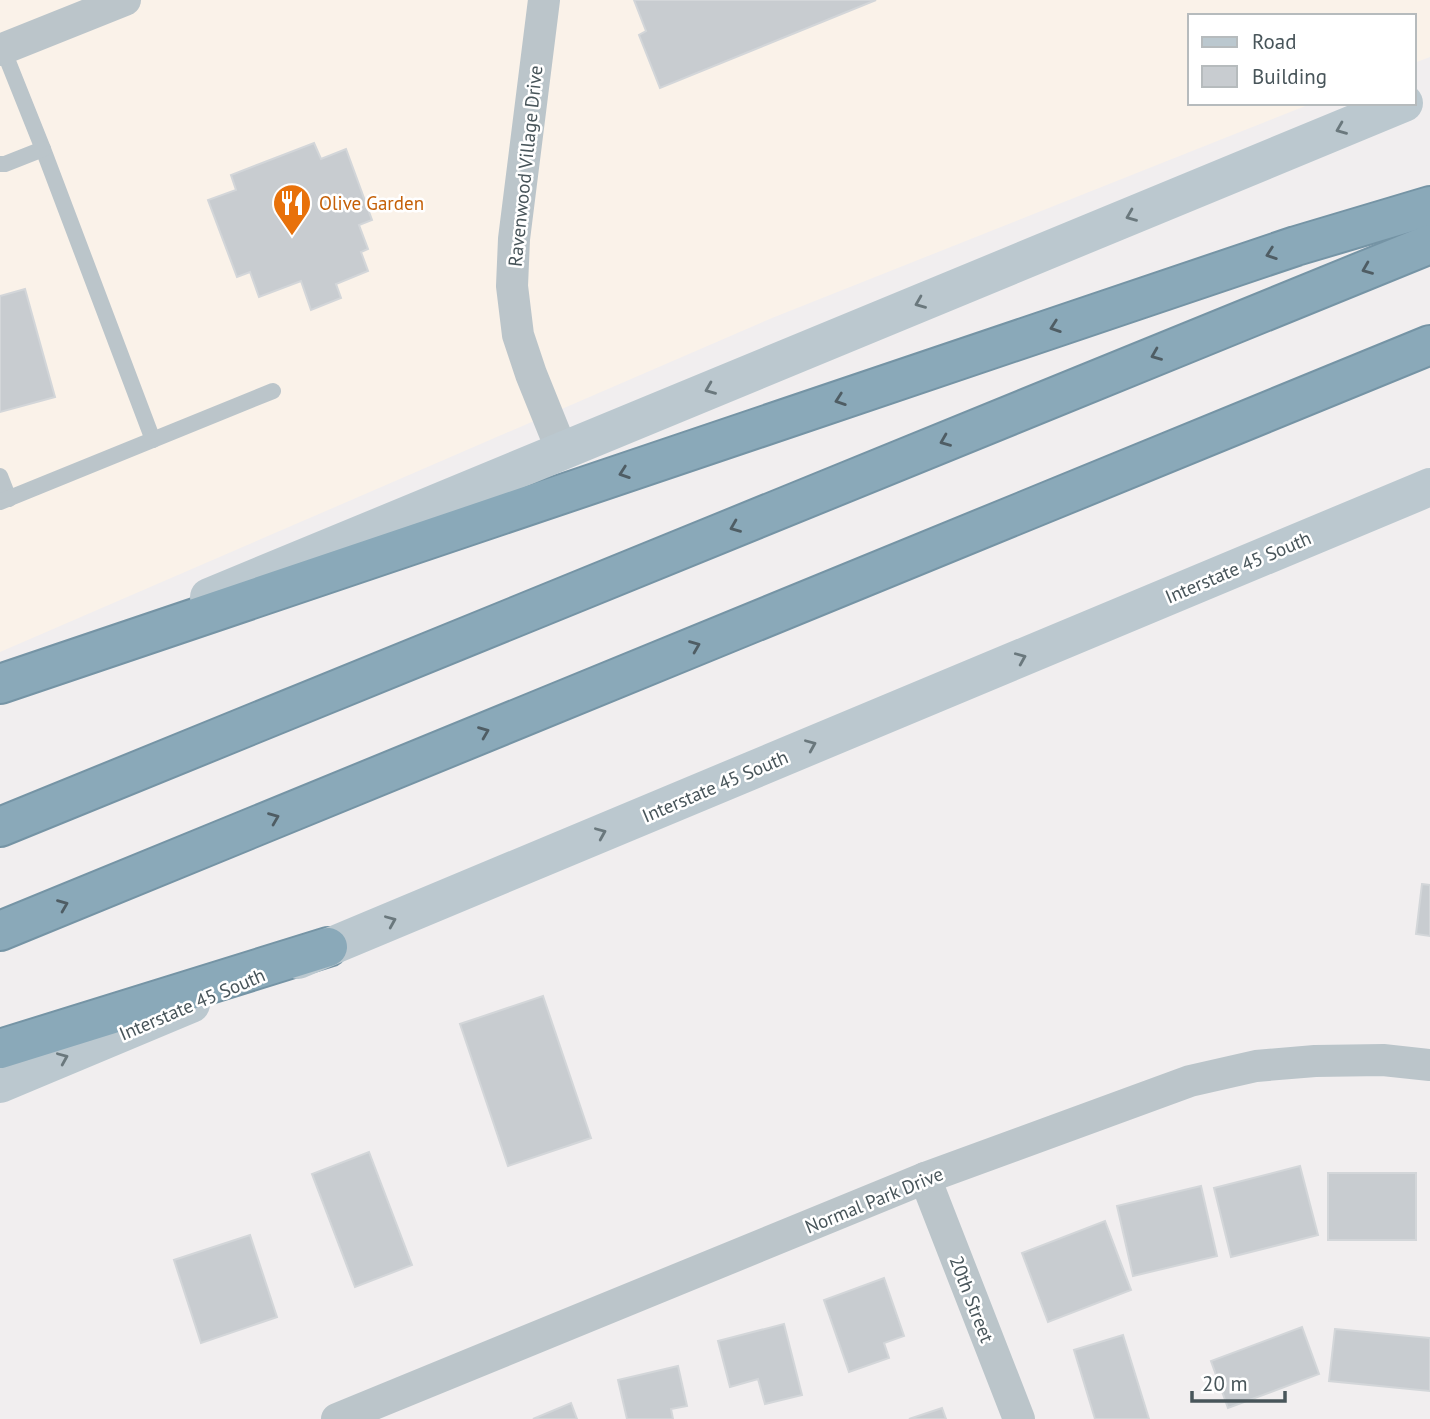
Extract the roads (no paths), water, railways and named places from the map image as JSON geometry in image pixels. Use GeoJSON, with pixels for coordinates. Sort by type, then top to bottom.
{"type":"FeatureCollection","features":[{"type":"Feature","properties":{"kind":"highway"},"geometry":{"type":"LineString","coordinates":[[0,684],[1283,250],[1430,206]]}},
{"type":"Feature","properties":{"kind":"highway"},"geometry":{"type":"LineString","coordinates":[[0,827],[1430,244]]}},
{"type":"Feature","properties":{"kind":"highway"},"geometry":{"type":"LineString","coordinates":[[0,930],[1430,345]]}},
{"type":"Feature","properties":{"kind":"highway"},"geometry":{"type":"LineString","coordinates":[[0,1048],[328,947]]}},
{"type":"Feature","properties":{"kind":"main road"},"geometry":{"type":"LineString","coordinates":[[0,684],[1399,105]]}},
{"type":"Feature","properties":{"kind":"main road","name":"Interstate 45 South"},"geometry":{"type":"LineString","coordinates":[[0,1084],[1430,487]]}},
{"type":"Feature","properties":{"kind":"street"},"geometry":{"type":"LineString","coordinates":[[1,50],[125,0]]}},
{"type":"Feature","properties":{"kind":"street","name":"Ravenwood Village Drive"},"geometry":{"type":"LineString","coordinates":[[544,0],[514,239],[512,286],[518,335],[562,451]]}},
{"type":"Feature","properties":{"kind":"street","name":"Normal Park Drive"},"geometry":{"type":"LineString","coordinates":[[337,1419],[925,1178],[1189,1081],[1256,1066],[1315,1061],[1383,1060],[1430,1065]]}},
{"type":"Feature","properties":{"kind":"street","name":"20th Street"},"geometry":{"type":"LineString","coordinates":[[925,1178],[1019,1419]]}},
{"type":"Feature","properties":{"kind":"lane"},"geometry":{"type":"LineString","coordinates":[[1,50],[43,149],[153,440]]}},
{"type":"Feature","properties":{"kind":"lane"},"geometry":{"type":"LineString","coordinates":[[2,167],[43,149]]}},
{"type":"Feature","properties":{"kind":"lane"},"geometry":{"type":"LineString","coordinates":[[0,476],[5,501],[273,391]]}},
{"type":"Feature","properties":{"kind":"place","name":"Olive Garden"},"geometry":{"type":"Point","coordinates":[292,237]}}]}
